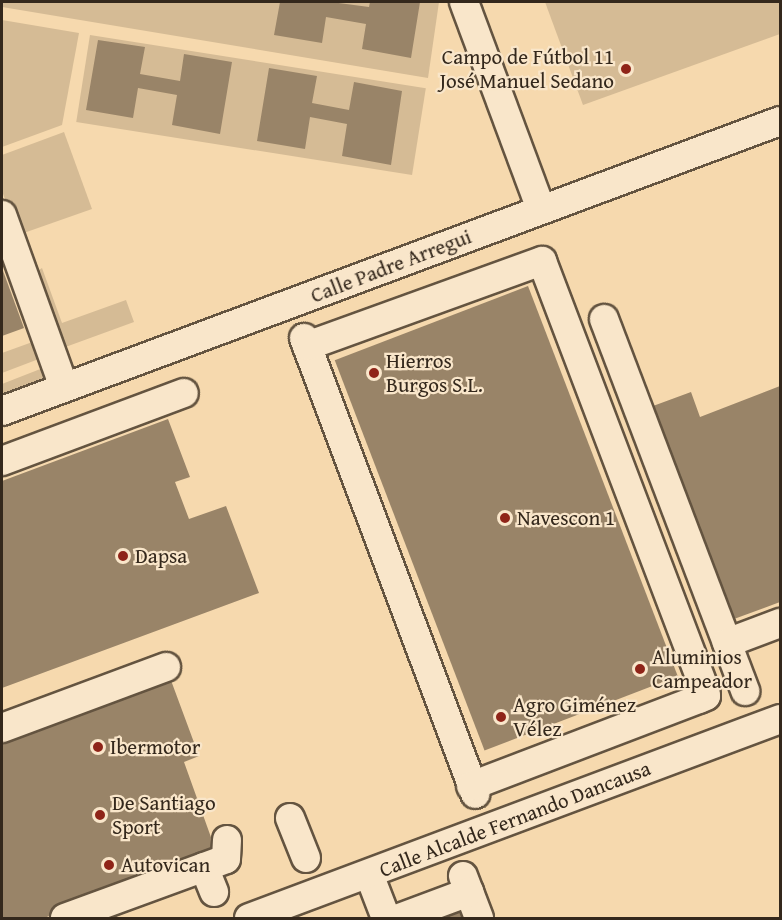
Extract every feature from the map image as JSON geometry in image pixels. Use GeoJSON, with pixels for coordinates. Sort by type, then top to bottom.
{"type":"FeatureCollection","features":[{"type":"Feature","properties":{"kind":"street"},"geometry":{"type":"LineString","coordinates":[[464,2],[541,210]]}},
{"type":"Feature","properties":{"kind":"street","name":"Calle Padre Arregui"},"geometry":{"type":"LineString","coordinates":[[2,411],[780,121]]}},
{"type":"Feature","properties":{"kind":"street"},"geometry":{"type":"LineString","coordinates":[[2,215],[64,387]]}},
{"type":"Feature","properties":{"kind":"street"},"geometry":{"type":"LineString","coordinates":[[542,261],[700,677],[705,696],[473,790],[306,342],[542,261]]}},
{"type":"Feature","properties":{"kind":"street"},"geometry":{"type":"LineString","coordinates":[[604,319],[745,691]]}},
{"type":"Feature","properties":{"kind":"street"},"geometry":{"type":"LineString","coordinates":[[2,461],[79,427],[184,393]]}},
{"type":"Feature","properties":{"kind":"street"},"geometry":{"type":"LineString","coordinates":[[727,643],[780,623]]}},
{"type":"Feature","properties":{"kind":"street"},"geometry":{"type":"LineString","coordinates":[[2,728],[166,666]]}},
{"type":"Feature","properties":{"kind":"street","name":"Calle Alcalde Fernando Dancausa"},"geometry":{"type":"LineString","coordinates":[[249,918],[780,719]]}},
{"type":"Feature","properties":{"kind":"street"},"geometry":{"type":"LineString","coordinates":[[290,818],[306,858]]}},
{"type":"Feature","properties":{"kind":"street"},"geometry":{"type":"LineString","coordinates":[[65,918],[209,880],[226,859],[227,840]]}},
{"type":"Feature","properties":{"kind":"street"},"geometry":{"type":"LineString","coordinates":[[369,874],[386,918]]}},
{"type":"Feature","properties":{"kind":"street"},"geometry":{"type":"LineString","coordinates":[[399,918],[466,884],[479,918]]}},
{"type":"Feature","properties":{"kind":"shaded area"},"geometry":{"type":"Polygon","coordinates":[[[2,2],[439,2],[428,78],[2,7],[2,2]]]}},
{"type":"Feature","properties":{"kind":"shaded area","name":"Campo de Fútbol 11 José Manuel Sedano"},"geometry":{"type":"Polygon","coordinates":[[[545,2],[780,2],[780,34],[583,105],[545,2]]]}},
{"type":"Feature","properties":{"kind":"shaded area"},"geometry":{"type":"Polygon","coordinates":[[[2,20],[79,33],[62,125],[2,147],[2,20]]]}},
{"type":"Feature","properties":{"kind":"shaded area"},"geometry":{"type":"Polygon","coordinates":[[[90,35],[426,88],[412,175],[76,122],[90,35]]]}},
{"type":"Feature","properties":{"kind":"shaded area"},"geometry":{"type":"Polygon","coordinates":[[[64,132],[92,209],[18,235],[2,191],[2,155],[64,132]]]}},
{"type":"Feature","properties":{"kind":"shaded area"},"geometry":{"type":"Polygon","coordinates":[[[42,268],[62,323],[126,300],[134,322],[60,349],[35,273],[42,268]]]}},
{"type":"Feature","properties":{"kind":"shaded area"},"geometry":{"type":"Polygon","coordinates":[[[38,340],[44,357],[2,373],[2,353],[38,340]]]}},
{"type":"Feature","properties":{"kind":"shaded area"},"geometry":{"type":"Polygon","coordinates":[[[48,366],[50,381],[2,401],[2,384],[48,366]]]}},
{"type":"Feature","properties":{"kind":"building"},"geometry":{"type":"Polygon","coordinates":[[[280,2],[331,2],[369,7],[370,2],[420,2],[411,58],[362,49],[366,24],[326,17],[322,43],[274,35],[280,2]]]}},
{"type":"Feature","properties":{"kind":"building"},"geometry":{"type":"Polygon","coordinates":[[[98,40],[145,47],[140,74],[180,81],[184,54],[232,62],[220,134],[172,125],[177,95],[138,88],[133,118],[86,110],[98,40]]]}},
{"type":"Feature","properties":{"kind":"building"},"geometry":{"type":"Polygon","coordinates":[[[269,68],[317,76],[312,103],[349,110],[354,82],[402,91],[391,165],[342,156],[347,124],[310,117],[305,149],[257,141],[269,68]]]}},
{"type":"Feature","properties":{"kind":"building"},"geometry":{"type":"Polygon","coordinates":[[[2,268],[24,328],[2,336],[2,268]]]}},
{"type":"Feature","properties":{"kind":"building","name":"Navescon 1"},"geometry":{"type":"Polygon","coordinates":[[[528,286],[678,676],[485,750],[335,360],[528,286]]]}},
{"type":"Feature","properties":{"kind":"building"},"geometry":{"type":"Polygon","coordinates":[[[780,386],[780,602],[734,619],[653,406],[691,392],[700,417],[780,386]]]}},
{"type":"Feature","properties":{"kind":"building","name":"Dapsa"},"geometry":{"type":"Polygon","coordinates":[[[168,419],[190,477],[175,482],[189,519],[226,506],[259,593],[2,688],[2,481],[168,419]]]}},
{"type":"Feature","properties":{"kind":"building"},"geometry":{"type":"Polygon","coordinates":[[[169,675],[199,756],[184,762],[217,854],[44,918],[2,918],[2,737],[169,675]]]}},
{"type":"Feature","properties":{"kind":"building"},"geometry":{"type":"Polygon","coordinates":[[[465,907],[469,918],[433,918],[465,907]]]}},
{"type":"Feature","properties":{"kind":"place","name":"Campo de Fútbol 11 José Manuel Sedano"},"geometry":{"type":"Point","coordinates":[626,69]}},
{"type":"Feature","properties":{"kind":"place","name":"Hierros Burgos S.L."},"geometry":{"type":"Point","coordinates":[374,373]}},
{"type":"Feature","properties":{"kind":"place","name":"Navescon 1"},"geometry":{"type":"Point","coordinates":[505,518]}},
{"type":"Feature","properties":{"kind":"place","name":"Dapsa"},"geometry":{"type":"Point","coordinates":[123,556]}},
{"type":"Feature","properties":{"kind":"place","name":"Aluminios Campeador"},"geometry":{"type":"Point","coordinates":[640,669]}},
{"type":"Feature","properties":{"kind":"place","name":"Agro Giménez Vélez"},"geometry":{"type":"Point","coordinates":[501,717]}},
{"type":"Feature","properties":{"kind":"place","name":"Ibermotor"},"geometry":{"type":"Point","coordinates":[98,747]}},
{"type":"Feature","properties":{"kind":"place","name":"De Santiago Sport"},"geometry":{"type":"Point","coordinates":[100,815]}},
{"type":"Feature","properties":{"kind":"place","name":"Autovican"},"geometry":{"type":"Point","coordinates":[109,865]}}]}
